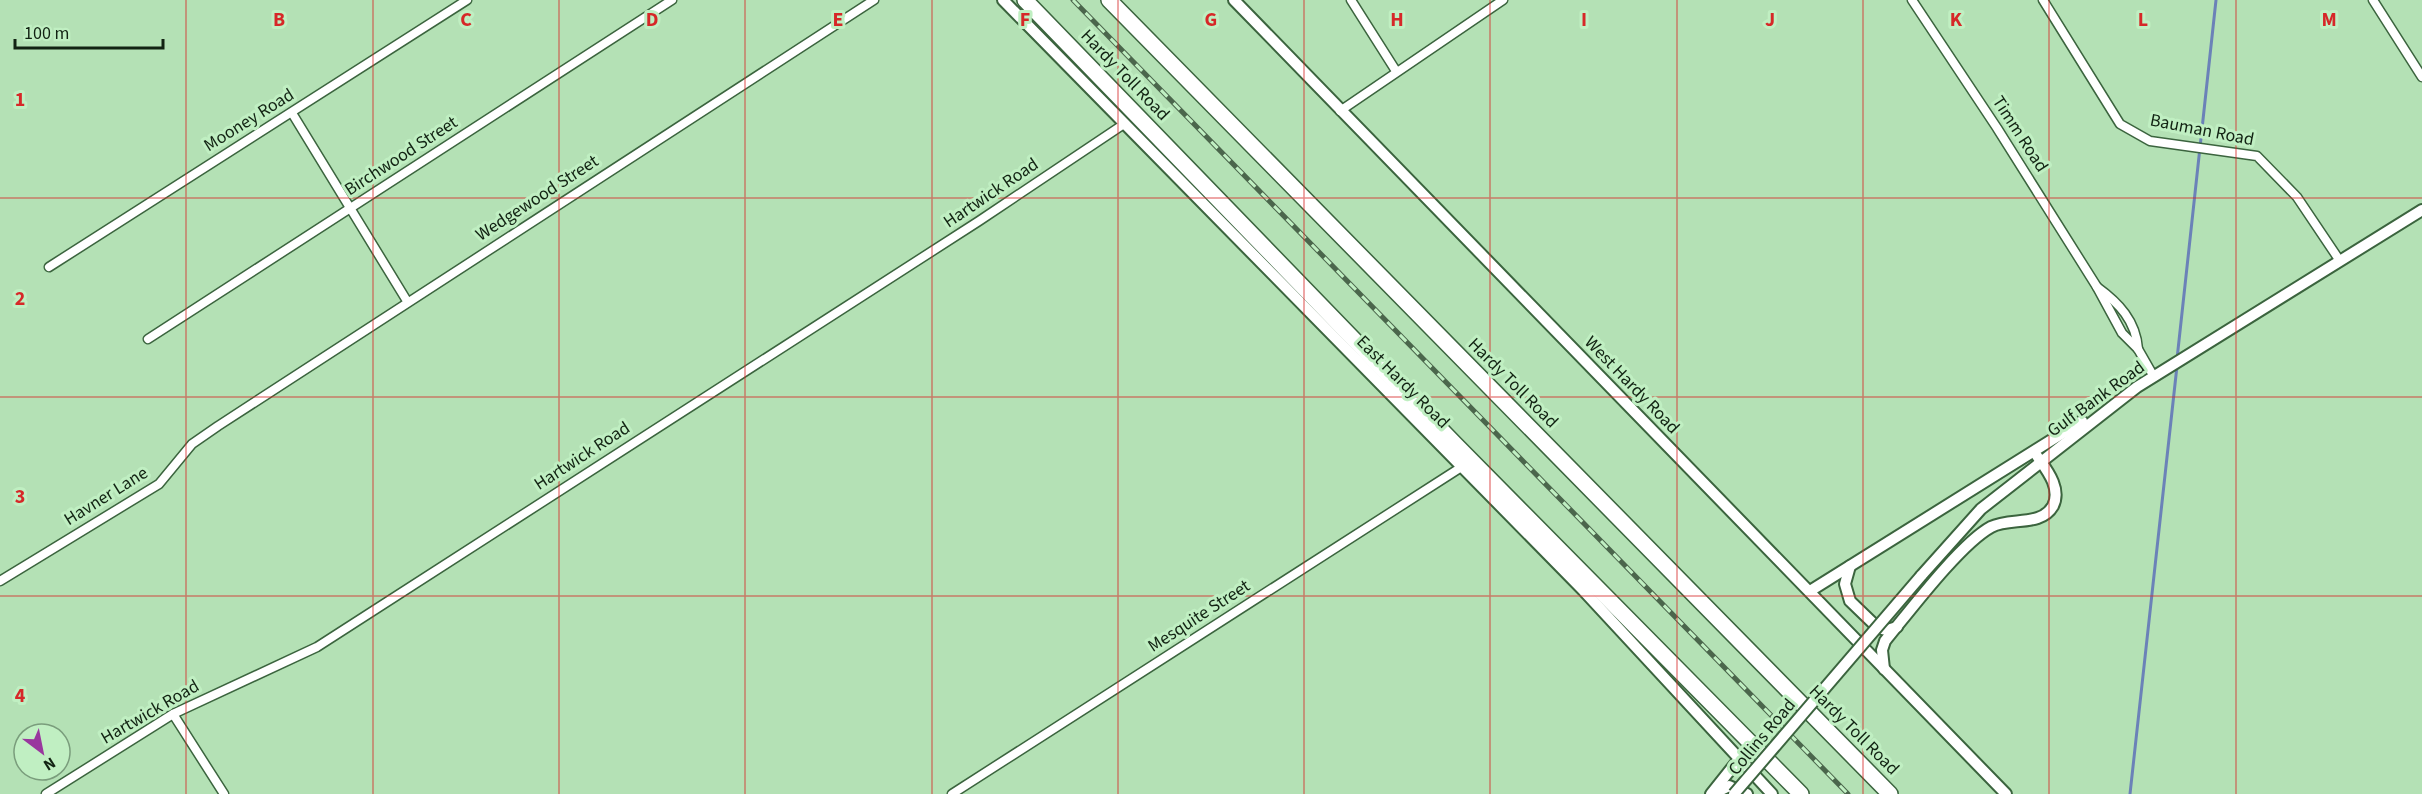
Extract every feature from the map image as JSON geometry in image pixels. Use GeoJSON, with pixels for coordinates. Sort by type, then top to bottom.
{"type":"FeatureCollection","features":[{"type":"Feature","properties":{"kind":"highway","name":"Hardy Toll Road"},"geometry":{"type":"LineString","coordinates":[[1025,0],[1455,444],[1801,794]]}},
{"type":"Feature","properties":{"kind":"highway","name":"Hardy Toll Road"},"geometry":{"type":"LineString","coordinates":[[1109,0],[1890,794]]}},
{"type":"Feature","properties":{"kind":"main road","name":"East Hardy Road"},"geometry":{"type":"LineString","coordinates":[[1003,0],[1463,466],[1583,590],[1772,794]]}},
{"type":"Feature","properties":{"kind":"main road","name":"West Hardy Road"},"geometry":{"type":"LineString","coordinates":[[1234,0],[2006,794]]}},
{"type":"Feature","properties":{"kind":"main road","name":"Gulf Bank Road"},"geometry":{"type":"LineString","coordinates":[[1838,673],[1981,509],[2041,461],[2137,387],[2422,210]]}},
{"type":"Feature","properties":{"kind":"main road"},"geometry":{"type":"LineString","coordinates":[[1810,591],[2137,387]]}},
{"type":"Feature","properties":{"kind":"main road"},"geometry":{"type":"LineString","coordinates":[[1884,669],[1882,650],[1897,627],[1981,533],[2011,520],[2038,518],[2052,507],[2055,491],[2041,461],[2033,451]]}},
{"type":"Feature","properties":{"kind":"main road"},"geometry":{"type":"LineString","coordinates":[[1850,566],[1845,584],[1850,601],[1878,628],[1887,630],[1897,627]]}},
{"type":"Feature","properties":{"kind":"main road","name":"Collins Road"},"geometry":{"type":"LineString","coordinates":[[1734,794],[1838,673]]}},
{"type":"Feature","properties":{"kind":"main road"},"geometry":{"type":"LineString","coordinates":[[1712,794],[1739,759]]}},
{"type":"Feature","properties":{"kind":"main road"},"geometry":{"type":"LineString","coordinates":[[1712,794],[1729,786],[1747,794]]}},
{"type":"Feature","properties":{"kind":"street","name":"Mooney Road"},"geometry":{"type":"LineString","coordinates":[[49,267],[467,0]]}},
{"type":"Feature","properties":{"kind":"street","name":"Birchwood Street"},"geometry":{"type":"LineString","coordinates":[[148,339],[672,0]]}},
{"type":"Feature","properties":{"kind":"street","name":"Wedgewood Street"},"geometry":{"type":"LineString","coordinates":[[218,426],[407,301],[874,0]]}},
{"type":"Feature","properties":{"kind":"street"},"geometry":{"type":"LineString","coordinates":[[1351,0],[1396,71]]}},
{"type":"Feature","properties":{"kind":"street"},"geometry":{"type":"LineString","coordinates":[[1340,111],[1503,0]]}},
{"type":"Feature","properties":{"kind":"street","name":"Timm Road"},"geometry":{"type":"LineString","coordinates":[[1912,0],[2097,287],[2122,333],[2158,374]]}},
{"type":"Feature","properties":{"kind":"street","name":"Bauman Road"},"geometry":{"type":"LineString","coordinates":[[2043,0],[2120,124],[2150,141],[2257,156],[2296,196],[2340,261]]}},
{"type":"Feature","properties":{"kind":"street"},"geometry":{"type":"LineString","coordinates":[[2373,0],[2422,77]]}},
{"type":"Feature","properties":{"kind":"street"},"geometry":{"type":"LineString","coordinates":[[291,113],[407,301]]}},
{"type":"Feature","properties":{"kind":"street","name":"Hartwick Road"},"geometry":{"type":"LineString","coordinates":[[46,794],[173,714],[317,647],[979,222],[1124,124]]}},
{"type":"Feature","properties":{"kind":"street","name":"Timm Road"},"geometry":{"type":"LineString","coordinates":[[2097,287],[2123,310],[2134,327],[2138,349]]}},
{"type":"Feature","properties":{"kind":"street","name":"Havner Lane"},"geometry":{"type":"LineString","coordinates":[[0,581],[159,484],[192,444],[218,426]]}},
{"type":"Feature","properties":{"kind":"street","name":"Mesquite Street"},"geometry":{"type":"LineString","coordinates":[[952,794],[1463,466]]}},
{"type":"Feature","properties":{"kind":"street"},"geometry":{"type":"LineString","coordinates":[[173,714],[224,794]]}},
{"type":"Feature","properties":{"kind":"waterway"},"geometry":{"type":"LineString","coordinates":[[2177,359],[2216,0]]}},
{"type":"Feature","properties":{"kind":"waterway"},"geometry":{"type":"LineString","coordinates":[[2130,794],[2177,366]]}},
{"type":"Feature","properties":{"kind":"railway"},"geometry":{"type":"LineString","coordinates":[[1073,0],[1848,794]]}}]}
